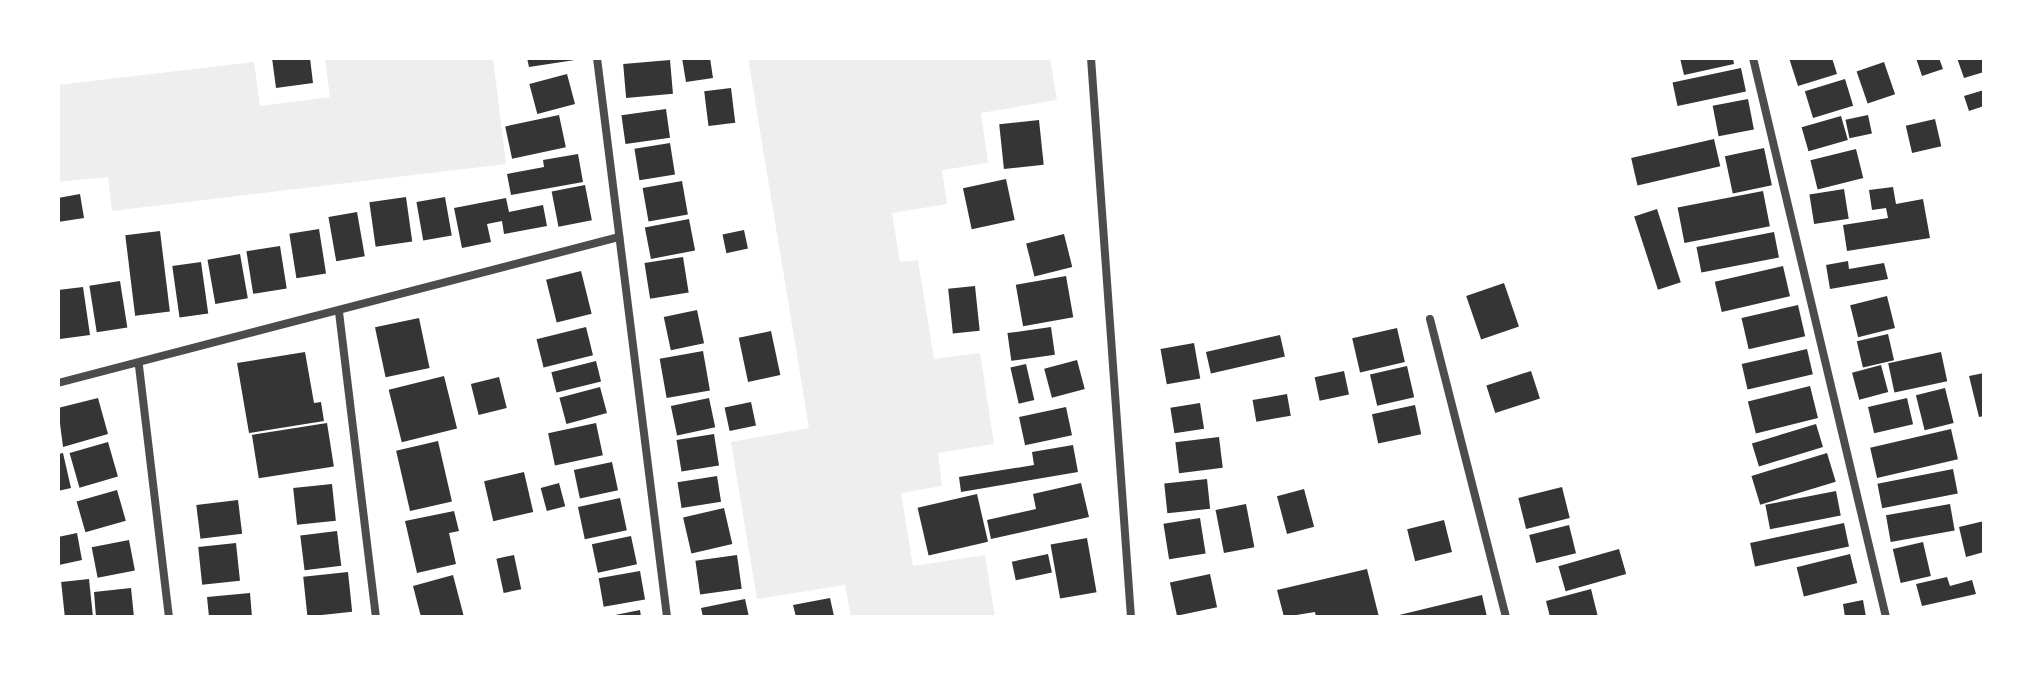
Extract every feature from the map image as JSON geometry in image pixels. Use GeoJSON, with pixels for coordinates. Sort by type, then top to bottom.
{"type":"FeatureCollection","features":[{"type":"Feature","properties":{"kind":"street"},"geometry":{"type":"LineString","coordinates":[[597,58],[667,617]]}},
{"type":"Feature","properties":{"kind":"street"},"geometry":{"type":"LineString","coordinates":[[1091,58],[1131,617]]}},
{"type":"Feature","properties":{"kind":"street"},"geometry":{"type":"LineString","coordinates":[[1753,58],[1886,617]]}},
{"type":"Feature","properties":{"kind":"street"},"geometry":{"type":"LineString","coordinates":[[58,383],[139,366],[619,237]]}},
{"type":"Feature","properties":{"kind":"street"},"geometry":{"type":"LineString","coordinates":[[339,312],[376,617]]}},
{"type":"Feature","properties":{"kind":"street"},"geometry":{"type":"LineString","coordinates":[[1430,319],[1506,617]]}},
{"type":"Feature","properties":{"kind":"street"},"geometry":{"type":"LineString","coordinates":[[139,366],[169,617]]}},
{"type":"Feature","properties":{"kind":"shaded area"},"geometry":{"type":"Polygon","coordinates":[[[325,58],[493,58],[506,164],[112,211],[108,177],[58,182],[58,85],[254,62],[260,106],[330,97],[325,58]]]}},
{"type":"Feature","properties":{"kind":"shaded area"},"geometry":{"type":"Polygon","coordinates":[[[748,58],[1050,58],[1057,100],[981,113],[988,163],[942,170],[947,204],[892,213],[900,262],[918,260],[934,359],[980,353],[994,444],[938,453],[942,486],[901,493],[913,566],[985,555],[995,617],[851,617],[845,585],[757,599],[731,442],[809,428],[748,58]]]}},
{"type":"Feature","properties":{"kind":"building"},"geometry":{"type":"Polygon","coordinates":[[[272,58],[310,58],[313,83],[276,88],[272,58]]]}},
{"type":"Feature","properties":{"kind":"building"},"geometry":{"type":"Polygon","coordinates":[[[527,58],[575,58],[575,60],[529,67],[527,58]]]}},
{"type":"Feature","properties":{"kind":"building"},"geometry":{"type":"Polygon","coordinates":[[[682,58],[710,58],[713,78],[686,82],[682,58]]]}},
{"type":"Feature","properties":{"kind":"building"},"geometry":{"type":"Polygon","coordinates":[[[1680,58],[1733,58],[1734,64],[1684,75],[1680,58]]]}},
{"type":"Feature","properties":{"kind":"building"},"geometry":{"type":"Polygon","coordinates":[[[1789,58],[1832,58],[1837,74],[1798,86],[1789,58]]]}},
{"type":"Feature","properties":{"kind":"building"},"geometry":{"type":"Polygon","coordinates":[[[1916,58],[1939,58],[1943,69],[1922,76],[1916,58]]]}},
{"type":"Feature","properties":{"kind":"building"},"geometry":{"type":"Polygon","coordinates":[[[1957,58],[1984,58],[1984,72],[1964,78],[1957,58]]]}},
{"type":"Feature","properties":{"kind":"building"},"geometry":{"type":"Polygon","coordinates":[[[670,60],[673,94],[626,98],[623,64],[670,60]]]}},
{"type":"Feature","properties":{"kind":"building"},"geometry":{"type":"Polygon","coordinates":[[[1884,62],[1895,94],[1868,104],[1857,71],[1884,62]]]}},
{"type":"Feature","properties":{"kind":"building"},"geometry":{"type":"Polygon","coordinates":[[[1741,68],[1746,91],[1678,106],[1673,83],[1741,68]]]}},
{"type":"Feature","properties":{"kind":"building"},"geometry":{"type":"Polygon","coordinates":[[[567,74],[575,104],[537,114],[529,84],[567,74]]]}},
{"type":"Feature","properties":{"kind":"building"},"geometry":{"type":"Polygon","coordinates":[[[1845,79],[1853,106],[1813,118],[1805,91],[1845,79]]]}},
{"type":"Feature","properties":{"kind":"building"},"geometry":{"type":"Polygon","coordinates":[[[731,88],[735,123],[708,126],[704,91],[731,88]]]}},
{"type":"Feature","properties":{"kind":"building"},"geometry":{"type":"Polygon","coordinates":[[[1984,90],[1984,106],[1969,111],[1964,96],[1984,90]]]}},
{"type":"Feature","properties":{"kind":"building"},"geometry":{"type":"Polygon","coordinates":[[[1748,99],[1754,129],[1719,136],[1713,106],[1748,99]]]}},
{"type":"Feature","properties":{"kind":"building"},"geometry":{"type":"Polygon","coordinates":[[[666,109],[670,138],[625,144],[621,115],[666,109]]]}},
{"type":"Feature","properties":{"kind":"building"},"geometry":{"type":"Polygon","coordinates":[[[559,115],[566,147],[512,159],[505,126],[559,115]]]}},
{"type":"Feature","properties":{"kind":"building"},"geometry":{"type":"Polygon","coordinates":[[[1868,115],[1872,134],[1849,138],[1846,120],[1868,115]]]}},
{"type":"Feature","properties":{"kind":"building"},"geometry":{"type":"Polygon","coordinates":[[[1841,116],[1848,140],[1808,151],[1802,127],[1841,116]]]}},
{"type":"Feature","properties":{"kind":"building"},"geometry":{"type":"Polygon","coordinates":[[[1935,119],[1941,146],[1912,153],[1906,126],[1935,119]]]}},
{"type":"Feature","properties":{"kind":"building"},"geometry":{"type":"Polygon","coordinates":[[[1039,120],[1044,165],[1004,169],[999,124],[1039,120]]]}},
{"type":"Feature","properties":{"kind":"building"},"geometry":{"type":"Polygon","coordinates":[[[1714,139],[1720,166],[1637,185],[1631,158],[1714,139]]]}},
{"type":"Feature","properties":{"kind":"building"},"geometry":{"type":"Polygon","coordinates":[[[670,143],[675,175],[639,180],[634,149],[670,143]]]}},
{"type":"Feature","properties":{"kind":"building"},"geometry":{"type":"Polygon","coordinates":[[[1764,148],[1772,185],[1733,193],[1725,156],[1764,148]]]}},
{"type":"Feature","properties":{"kind":"building"},"geometry":{"type":"Polygon","coordinates":[[[1856,149],[1863,178],[1818,189],[1810,160],[1856,149]]]}},
{"type":"Feature","properties":{"kind":"building"},"geometry":{"type":"Polygon","coordinates":[[[578,154],[583,182],[511,195],[507,174],[544,167],[543,160],[578,154]]]}},
{"type":"Feature","properties":{"kind":"building"},"geometry":{"type":"Polygon","coordinates":[[[1006,179],[1015,220],[972,229],[963,188],[1006,179]]]}},
{"type":"Feature","properties":{"kind":"building"},"geometry":{"type":"Polygon","coordinates":[[[682,181],[688,214],[649,221],[643,188],[682,181]]]}},
{"type":"Feature","properties":{"kind":"building"},"geometry":{"type":"Polygon","coordinates":[[[585,185],[592,220],[558,227],[552,191],[585,185]]]}},
{"type":"Feature","properties":{"kind":"building"},"geometry":{"type":"Polygon","coordinates":[[[1893,187],[1896,204],[1923,199],[1930,238],[1847,251],[1843,225],[1888,218],[1886,208],[1872,210],[1869,190],[1893,187]]]}},
{"type":"Feature","properties":{"kind":"building"},"geometry":{"type":"Polygon","coordinates":[[[1844,189],[1849,219],[1814,224],[1809,194],[1844,189]]]}},
{"type":"Feature","properties":{"kind":"building"},"geometry":{"type":"Polygon","coordinates":[[[1763,191],[1770,226],[1684,243],[1678,208],[1763,191]]]}},
{"type":"Feature","properties":{"kind":"building"},"geometry":{"type":"Polygon","coordinates":[[[80,194],[84,218],[58,222],[58,198],[80,194]]]}},
{"type":"Feature","properties":{"kind":"building"},"geometry":{"type":"Polygon","coordinates":[[[406,197],[412,242],[376,247],[369,202],[406,197]]]}},
{"type":"Feature","properties":{"kind":"building"},"geometry":{"type":"Polygon","coordinates":[[[445,197],[452,235],[423,240],[416,202],[445,197]]]}},
{"type":"Feature","properties":{"kind":"building"},"geometry":{"type":"Polygon","coordinates":[[[506,198],[509,212],[543,205],[547,226],[504,234],[502,221],[487,224],[491,242],[462,248],[454,208],[506,198]]]}},
{"type":"Feature","properties":{"kind":"building"},"geometry":{"type":"Polygon","coordinates":[[[1657,209],[1681,282],[1658,290],[1634,216],[1657,209]]]}},
{"type":"Feature","properties":{"kind":"building"},"geometry":{"type":"Polygon","coordinates":[[[357,212],[365,256],[336,261],[328,217],[357,212]]]}},
{"type":"Feature","properties":{"kind":"building"},"geometry":{"type":"Polygon","coordinates":[[[689,219],[695,250],[651,259],[645,228],[689,219]]]}},
{"type":"Feature","properties":{"kind":"building"},"geometry":{"type":"Polygon","coordinates":[[[319,229],[326,273],[296,278],[289,234],[319,229]]]}},
{"type":"Feature","properties":{"kind":"building"},"geometry":{"type":"Polygon","coordinates":[[[744,230],[748,249],[726,253],[722,235],[744,230]]]}},
{"type":"Feature","properties":{"kind":"building"},"geometry":{"type":"Polygon","coordinates":[[[160,231],[170,311],[135,316],[125,235],[160,231]]]}},
{"type":"Feature","properties":{"kind":"building"},"geometry":{"type":"Polygon","coordinates":[[[1774,232],[1779,258],[1701,273],[1696,247],[1774,232]]]}},
{"type":"Feature","properties":{"kind":"building"},"geometry":{"type":"Polygon","coordinates":[[[1064,234],[1072,267],[1034,276],[1026,243],[1064,234]]]}},
{"type":"Feature","properties":{"kind":"building"},"geometry":{"type":"Polygon","coordinates":[[[280,246],[287,288],[253,294],[246,251],[280,246]]]}},
{"type":"Feature","properties":{"kind":"building"},"geometry":{"type":"Polygon","coordinates":[[[240,254],[248,298],[215,304],[208,260],[240,254]]]}},
{"type":"Feature","properties":{"kind":"building"},"geometry":{"type":"Polygon","coordinates":[[[683,257],[689,293],[650,299],[644,263],[683,257]]]}},
{"type":"Feature","properties":{"kind":"building"},"geometry":{"type":"Polygon","coordinates":[[[1848,261],[1849,269],[1884,263],[1888,279],[1830,289],[1826,265],[1848,261]]]}},
{"type":"Feature","properties":{"kind":"building"},"geometry":{"type":"Polygon","coordinates":[[[201,262],[208,313],[180,318],[172,266],[201,262]]]}},
{"type":"Feature","properties":{"kind":"building"},"geometry":{"type":"Polygon","coordinates":[[[1783,266],[1790,296],[1722,312],[1715,282],[1783,266]]]}},
{"type":"Feature","properties":{"kind":"building"},"geometry":{"type":"Polygon","coordinates":[[[581,271],[592,314],[557,322],[546,280],[581,271]]]}},
{"type":"Feature","properties":{"kind":"building"},"geometry":{"type":"Polygon","coordinates":[[[1066,276],[1073,317],[1023,326],[1016,285],[1066,276]]]}},
{"type":"Feature","properties":{"kind":"building"},"geometry":{"type":"Polygon","coordinates":[[[120,281],[127,327],[97,332],[89,286],[120,281]]]}},
{"type":"Feature","properties":{"kind":"building"},"geometry":{"type":"Polygon","coordinates":[[[1504,283],[1519,326],[1481,340],[1466,296],[1504,283]]]}},
{"type":"Feature","properties":{"kind":"building"},"geometry":{"type":"Polygon","coordinates":[[[975,286],[980,331],[953,334],[948,289],[975,286]]]}},
{"type":"Feature","properties":{"kind":"building"},"geometry":{"type":"Polygon","coordinates":[[[83,287],[90,335],[60,339],[58,290],[83,287]]]}},
{"type":"Feature","properties":{"kind":"building"},"geometry":{"type":"Polygon","coordinates":[[[1887,296],[1895,328],[1858,337],[1850,305],[1887,296]]]}},
{"type":"Feature","properties":{"kind":"building"},"geometry":{"type":"Polygon","coordinates":[[[1798,305],[1805,336],[1749,349],[1741,318],[1798,305]]]}},
{"type":"Feature","properties":{"kind":"building"},"geometry":{"type":"Polygon","coordinates":[[[697,310],[704,343],[671,350],[664,317],[697,310]]]}},
{"type":"Feature","properties":{"kind":"building"},"geometry":{"type":"Polygon","coordinates":[[[419,318],[430,368],[386,377],[375,327],[419,318]]]}},
{"type":"Feature","properties":{"kind":"building"},"geometry":{"type":"Polygon","coordinates":[[[586,327],[593,355],[544,367],[537,339],[586,327]]]}},
{"type":"Feature","properties":{"kind":"building"},"geometry":{"type":"Polygon","coordinates":[[[1051,327],[1055,355],[1011,361],[1007,333],[1051,327]]]}},
{"type":"Feature","properties":{"kind":"building"},"geometry":{"type":"Polygon","coordinates":[[[1397,328],[1405,362],[1360,372],[1352,338],[1397,328]]]}},
{"type":"Feature","properties":{"kind":"building"},"geometry":{"type":"Polygon","coordinates":[[[771,331],[780,375],[748,382],[739,338],[771,331]]]}},
{"type":"Feature","properties":{"kind":"building"},"geometry":{"type":"Polygon","coordinates":[[[1888,334],[1894,360],[1863,368],[1857,341],[1888,334]]]}},
{"type":"Feature","properties":{"kind":"building"},"geometry":{"type":"Polygon","coordinates":[[[1280,335],[1285,356],[1211,374],[1206,352],[1280,335]]]}},
{"type":"Feature","properties":{"kind":"building"},"geometry":{"type":"Polygon","coordinates":[[[1194,343],[1200,378],[1167,384],[1161,349],[1194,343]]]}},
{"type":"Feature","properties":{"kind":"building"},"geometry":{"type":"Polygon","coordinates":[[[1807,349],[1813,374],[1748,389],[1742,364],[1807,349]]]}},
{"type":"Feature","properties":{"kind":"building"},"geometry":{"type":"Polygon","coordinates":[[[703,351],[710,390],[667,398],[660,359],[703,351]]]}},
{"type":"Feature","properties":{"kind":"building"},"geometry":{"type":"Polygon","coordinates":[[[305,352],[314,403],[321,402],[324,421],[249,433],[237,363],[305,352]]]}},
{"type":"Feature","properties":{"kind":"building"},"geometry":{"type":"Polygon","coordinates":[[[1941,352],[1947,381],[1894,393],[1888,363],[1941,352]]]}},
{"type":"Feature","properties":{"kind":"building"},"geometry":{"type":"Polygon","coordinates":[[[1077,360],[1085,389],[1052,398],[1044,369],[1077,360]]]}},
{"type":"Feature","properties":{"kind":"building"},"geometry":{"type":"Polygon","coordinates":[[[596,361],[601,381],[556,393],[551,372],[596,361]]]}},
{"type":"Feature","properties":{"kind":"building"},"geometry":{"type":"Polygon","coordinates":[[[1026,364],[1034,400],[1019,404],[1010,368],[1026,364]]]}},
{"type":"Feature","properties":{"kind":"building"},"geometry":{"type":"Polygon","coordinates":[[[1881,365],[1888,392],[1859,400],[1852,373],[1881,365]]]}},
{"type":"Feature","properties":{"kind":"building"},"geometry":{"type":"Polygon","coordinates":[[[1407,366],[1414,397],[1377,406],[1370,375],[1407,366]]]}},
{"type":"Feature","properties":{"kind":"building"},"geometry":{"type":"Polygon","coordinates":[[[1344,371],[1349,394],[1320,401],[1315,377],[1344,371]]]}},
{"type":"Feature","properties":{"kind":"building"},"geometry":{"type":"Polygon","coordinates":[[[1531,371],[1540,399],[1495,413],[1486,386],[1531,371]]]}},
{"type":"Feature","properties":{"kind":"building"},"geometry":{"type":"Polygon","coordinates":[[[1984,373],[1984,416],[1979,417],[1969,376],[1984,373]]]}},
{"type":"Feature","properties":{"kind":"building"},"geometry":{"type":"Polygon","coordinates":[[[444,376],[457,428],[402,442],[389,390],[444,376]]]}},
{"type":"Feature","properties":{"kind":"building"},"geometry":{"type":"Polygon","coordinates":[[[499,377],[507,408],[479,415],[471,384],[499,377]]]}},
{"type":"Feature","properties":{"kind":"building"},"geometry":{"type":"Polygon","coordinates":[[[1810,386],[1818,418],[1756,434],[1748,401],[1810,386]]]}},
{"type":"Feature","properties":{"kind":"building"},"geometry":{"type":"Polygon","coordinates":[[[600,387],[607,413],[566,424],[559,398],[600,387]]]}},
{"type":"Feature","properties":{"kind":"building"},"geometry":{"type":"Polygon","coordinates":[[[1945,388],[1954,423],[1925,430],[1916,395],[1945,388]]]}},
{"type":"Feature","properties":{"kind":"building"},"geometry":{"type":"Polygon","coordinates":[[[1287,394],[1291,416],[1256,422],[1253,400],[1287,394]]]}},
{"type":"Feature","properties":{"kind":"building"},"geometry":{"type":"Polygon","coordinates":[[[98,398],[108,434],[63,447],[58,408],[98,398]]]}},
{"type":"Feature","properties":{"kind":"building"},"geometry":{"type":"Polygon","coordinates":[[[709,398],[715,427],[677,435],[671,406],[709,398]]]}},
{"type":"Feature","properties":{"kind":"building"},"geometry":{"type":"Polygon","coordinates":[[[1907,398],[1913,424],[1874,433],[1868,407],[1907,398]]]}},
{"type":"Feature","properties":{"kind":"building"},"geometry":{"type":"Polygon","coordinates":[[[751,402],[756,425],[730,431],[725,408],[751,402]]]}},
{"type":"Feature","properties":{"kind":"building"},"geometry":{"type":"Polygon","coordinates":[[[1200,403],[1204,429],[1174,433],[1170,408],[1200,403]]]}},
{"type":"Feature","properties":{"kind":"building"},"geometry":{"type":"Polygon","coordinates":[[[1415,405],[1421,434],[1378,443],[1372,414],[1415,405]]]}},
{"type":"Feature","properties":{"kind":"building"},"geometry":{"type":"Polygon","coordinates":[[[1066,407],[1072,435],[1025,445],[1019,417],[1066,407]]]}},
{"type":"Feature","properties":{"kind":"building"},"geometry":{"type":"Polygon","coordinates":[[[327,423],[334,466],[259,478],[252,435],[327,423]]]}},
{"type":"Feature","properties":{"kind":"building"},"geometry":{"type":"Polygon","coordinates":[[[596,423],[603,455],[555,465],[548,433],[596,423]]]}},
{"type":"Feature","properties":{"kind":"building"},"geometry":{"type":"Polygon","coordinates":[[[1816,424],[1823,447],[1759,467],[1752,444],[1816,424]]]}},
{"type":"Feature","properties":{"kind":"building"},"geometry":{"type":"Polygon","coordinates":[[[1951,429],[1958,459],[1877,478],[1870,448],[1951,429]]]}},
{"type":"Feature","properties":{"kind":"building"},"geometry":{"type":"Polygon","coordinates":[[[714,434],[719,466],[681,472],[676,440],[714,434]]]}},
{"type":"Feature","properties":{"kind":"building"},"geometry":{"type":"Polygon","coordinates":[[[1219,437],[1223,468],[1179,473],[1175,442],[1219,437]]]}},
{"type":"Feature","properties":{"kind":"building"},"geometry":{"type":"Polygon","coordinates":[[[438,441],[452,501],[410,511],[396,451],[438,441]]]}},
{"type":"Feature","properties":{"kind":"building"},"geometry":{"type":"Polygon","coordinates":[[[108,442],[118,477],[79,488],[70,453],[108,442]]]}},
{"type":"Feature","properties":{"kind":"building"},"geometry":{"type":"Polygon","coordinates":[[[1073,445],[1078,472],[961,492],[959,477],[1034,465],[1032,452],[1073,445]]]}},
{"type":"Feature","properties":{"kind":"building"},"geometry":{"type":"Polygon","coordinates":[[[63,453],[71,488],[58,491],[58,454],[63,453]]]}},
{"type":"Feature","properties":{"kind":"building"},"geometry":{"type":"Polygon","coordinates":[[[1827,453],[1836,482],[1760,505],[1751,476],[1827,453]]]}},
{"type":"Feature","properties":{"kind":"building"},"geometry":{"type":"Polygon","coordinates":[[[612,462],[618,490],[580,498],[574,470],[612,462]]]}},
{"type":"Feature","properties":{"kind":"building"},"geometry":{"type":"Polygon","coordinates":[[[1953,469],[1958,494],[1882,508],[1877,484],[1953,469]]]}},
{"type":"Feature","properties":{"kind":"building"},"geometry":{"type":"Polygon","coordinates":[[[524,472],[533,512],[493,521],[484,481],[524,472]]]}},
{"type":"Feature","properties":{"kind":"building"},"geometry":{"type":"Polygon","coordinates":[[[717,476],[721,502],[682,508],[677,482],[717,476]]]}},
{"type":"Feature","properties":{"kind":"building"},"geometry":{"type":"Polygon","coordinates":[[[1207,479],[1210,509],[1167,513],[1164,483],[1207,479]]]}},
{"type":"Feature","properties":{"kind":"building"},"geometry":{"type":"Polygon","coordinates":[[[559,483],[565,506],[547,511],[541,488],[559,483]]]}},
{"type":"Feature","properties":{"kind":"building"},"geometry":{"type":"Polygon","coordinates":[[[1081,483],[1089,517],[991,539],[987,520],[1036,509],[1033,494],[1081,483]]]}},
{"type":"Feature","properties":{"kind":"building"},"geometry":{"type":"Polygon","coordinates":[[[332,484],[336,521],[297,525],[293,488],[332,484]]]}},
{"type":"Feature","properties":{"kind":"building"},"geometry":{"type":"Polygon","coordinates":[[[1562,487],[1570,518],[1526,529],[1518,498],[1562,487]]]}},
{"type":"Feature","properties":{"kind":"building"},"geometry":{"type":"Polygon","coordinates":[[[1304,489],[1314,527],[1287,534],[1277,496],[1304,489]]]}},
{"type":"Feature","properties":{"kind":"building"},"geometry":{"type":"Polygon","coordinates":[[[117,490],[126,521],[85,532],[77,502],[117,490]]]}},
{"type":"Feature","properties":{"kind":"building"},"geometry":{"type":"Polygon","coordinates":[[[1836,491],[1841,516],[1770,529],[1765,505],[1836,491]]]}},
{"type":"Feature","properties":{"kind":"building"},"geometry":{"type":"Polygon","coordinates":[[[977,494],[988,542],[929,555],[918,508],[977,494]]]}},
{"type":"Feature","properties":{"kind":"building"},"geometry":{"type":"Polygon","coordinates":[[[620,498],[627,530],[585,539],[578,507],[620,498]]]}},
{"type":"Feature","properties":{"kind":"building"},"geometry":{"type":"Polygon","coordinates":[[[238,500],[242,534],[200,539],[196,505],[238,500]]]}},
{"type":"Feature","properties":{"kind":"building"},"geometry":{"type":"Polygon","coordinates":[[[1246,504],[1254,547],[1224,553],[1216,510],[1246,504]]]}},
{"type":"Feature","properties":{"kind":"building"},"geometry":{"type":"Polygon","coordinates":[[[1950,504],[1955,531],[1891,542],[1886,515],[1950,504]]]}},
{"type":"Feature","properties":{"kind":"building"},"geometry":{"type":"Polygon","coordinates":[[[724,508],[732,544],[691,553],[683,517],[724,508]]]}},
{"type":"Feature","properties":{"kind":"building"},"geometry":{"type":"Polygon","coordinates":[[[454,511],[459,531],[449,533],[456,564],[417,573],[405,521],[454,511]]]}},
{"type":"Feature","properties":{"kind":"building"},"geometry":{"type":"Polygon","coordinates":[[[1200,518],[1206,554],[1169,559],[1163,524],[1200,518]]]}},
{"type":"Feature","properties":{"kind":"building"},"geometry":{"type":"Polygon","coordinates":[[[1444,520],[1452,552],[1415,561],[1407,529],[1444,520]]]}},
{"type":"Feature","properties":{"kind":"building"},"geometry":{"type":"Polygon","coordinates":[[[1984,521],[1984,552],[1966,557],[1959,527],[1984,521]]]}},
{"type":"Feature","properties":{"kind":"building"},"geometry":{"type":"Polygon","coordinates":[[[1844,523],[1849,546],[1755,566],[1750,543],[1844,523]]]}},
{"type":"Feature","properties":{"kind":"building"},"geometry":{"type":"Polygon","coordinates":[[[1569,525],[1576,553],[1536,563],[1529,535],[1569,525]]]}},
{"type":"Feature","properties":{"kind":"building"},"geometry":{"type":"Polygon","coordinates":[[[337,531],[341,566],[305,570],[300,536],[337,531]]]}},
{"type":"Feature","properties":{"kind":"building"},"geometry":{"type":"Polygon","coordinates":[[[77,533],[82,560],[59,565],[58,537],[77,533]]]}},
{"type":"Feature","properties":{"kind":"building"},"geometry":{"type":"Polygon","coordinates":[[[631,536],[637,564],[598,573],[592,544],[631,536]]]}},
{"type":"Feature","properties":{"kind":"building"},"geometry":{"type":"Polygon","coordinates":[[[1087,538],[1097,592],[1060,599],[1051,544],[1087,538]]]}},
{"type":"Feature","properties":{"kind":"building"},"geometry":{"type":"Polygon","coordinates":[[[129,540],[135,570],[98,578],[92,547],[129,540]]]}},
{"type":"Feature","properties":{"kind":"building"},"geometry":{"type":"Polygon","coordinates":[[[1923,542],[1931,576],[1901,583],[1893,549],[1923,542]]]}},
{"type":"Feature","properties":{"kind":"building"},"geometry":{"type":"Polygon","coordinates":[[[236,543],[240,581],[202,585],[198,547],[236,543]]]}},
{"type":"Feature","properties":{"kind":"building"},"geometry":{"type":"Polygon","coordinates":[[[1619,549],[1626,574],[1566,591],[1558,566],[1619,549]]]}},
{"type":"Feature","properties":{"kind":"building"},"geometry":{"type":"Polygon","coordinates":[[[1048,554],[1052,573],[1016,580],[1012,562],[1048,554]]]}},
{"type":"Feature","properties":{"kind":"building"},"geometry":{"type":"Polygon","coordinates":[[[1850,554],[1857,583],[1804,596],[1797,567],[1850,554]]]}},
{"type":"Feature","properties":{"kind":"building"},"geometry":{"type":"Polygon","coordinates":[[[514,555],[521,589],[504,593],[496,559],[514,555]]]}},
{"type":"Feature","properties":{"kind":"building"},"geometry":{"type":"Polygon","coordinates":[[[737,555],[742,589],[700,595],[695,561],[737,555]]]}},
{"type":"Feature","properties":{"kind":"building"},"geometry":{"type":"Polygon","coordinates":[[[1367,569],[1379,617],[1316,617],[1315,612],[1284,617],[1277,590],[1367,569]]]}},
{"type":"Feature","properties":{"kind":"building"},"geometry":{"type":"Polygon","coordinates":[[[640,571],[645,600],[604,607],[599,578],[640,571]]]}},
{"type":"Feature","properties":{"kind":"building"},"geometry":{"type":"Polygon","coordinates":[[[348,572],[352,612],[307,616],[303,577],[348,572]]]}},
{"type":"Feature","properties":{"kind":"building"},"geometry":{"type":"Polygon","coordinates":[[[1210,574],[1217,607],[1177,616],[1170,583],[1210,574]]]}},
{"type":"Feature","properties":{"kind":"building"},"geometry":{"type":"Polygon","coordinates":[[[453,575],[464,617],[421,617],[413,586],[453,575]]]}},
{"type":"Feature","properties":{"kind":"building"},"geometry":{"type":"Polygon","coordinates":[[[1947,577],[1950,586],[1972,580],[1976,594],[1922,606],[1916,584],[1947,577]]]}},
{"type":"Feature","properties":{"kind":"building"},"geometry":{"type":"Polygon","coordinates":[[[89,579],[93,617],[65,617],[61,582],[89,579]]]}},
{"type":"Feature","properties":{"kind":"building"},"geometry":{"type":"Polygon","coordinates":[[[131,588],[134,617],[96,617],[94,592],[131,588]]]}},
{"type":"Feature","properties":{"kind":"building"},"geometry":{"type":"Polygon","coordinates":[[[1591,589],[1598,617],[1550,617],[1546,601],[1591,589]]]}},
{"type":"Feature","properties":{"kind":"building"},"geometry":{"type":"Polygon","coordinates":[[[250,593],[252,617],[209,617],[207,597],[250,593]]]}},
{"type":"Feature","properties":{"kind":"building"},"geometry":{"type":"Polygon","coordinates":[[[1482,595],[1487,617],[1395,617],[1395,616],[1482,595]]]}},
{"type":"Feature","properties":{"kind":"building"},"geometry":{"type":"Polygon","coordinates":[[[830,598],[834,616],[796,617],[793,605],[830,598]]]}},
{"type":"Feature","properties":{"kind":"building"},"geometry":{"type":"Polygon","coordinates":[[[745,599],[749,617],[703,617],[701,608],[745,599]]]}},
{"type":"Feature","properties":{"kind":"building"},"geometry":{"type":"Polygon","coordinates":[[[1863,600],[1866,617],[1845,617],[1843,604],[1863,600]]]}},
{"type":"Feature","properties":{"kind":"building"},"geometry":{"type":"Polygon","coordinates":[[[640,610],[641,617],[610,617],[610,616],[640,610]]]}}]}
